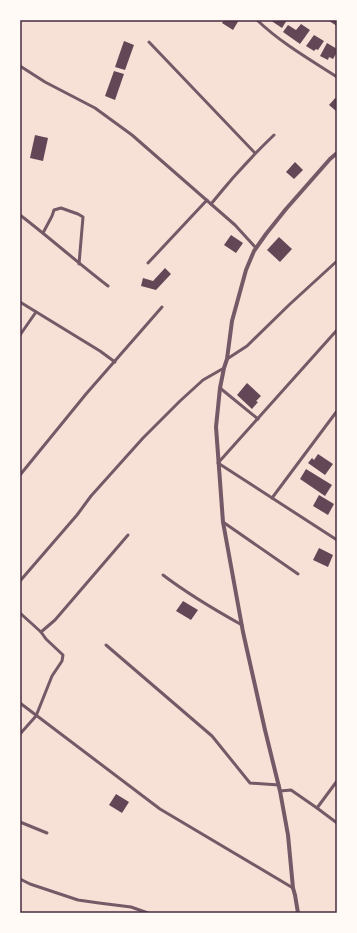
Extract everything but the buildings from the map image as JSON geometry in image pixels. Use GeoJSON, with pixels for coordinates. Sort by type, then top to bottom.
{"type":"FeatureCollection","features":[{"type":"Feature","properties":{"kind":"street"},"geometry":{"type":"LineString","coordinates":[[257,20],[286,45],[337,77]]}},
{"type":"Feature","properties":{"kind":"street"},"geometry":{"type":"LineString","coordinates":[[148,42],[255,153]]}},
{"type":"Feature","properties":{"kind":"street"},"geometry":{"type":"LineString","coordinates":[[20,66],[45,82],[95,108],[132,135],[235,224],[256,248]]}},
{"type":"Feature","properties":{"kind":"street"},"geometry":{"type":"LineString","coordinates":[[211,204],[228,182],[274,135]]}},
{"type":"Feature","properties":{"kind":"street"},"geometry":{"type":"LineString","coordinates":[[298,913],[293,888],[288,836],[279,785],[263,722],[242,625],[223,522],[216,427],[220,388],[227,359],[232,322],[246,270],[256,248],[286,209],[337,153]]}},
{"type":"Feature","properties":{"kind":"street"},"geometry":{"type":"LineString","coordinates":[[148,263],[207,200]]}},
{"type":"Feature","properties":{"kind":"street"},"geometry":{"type":"LineString","coordinates":[[43,233],[54,210],[61,208],[83,217],[79,264]]}},
{"type":"Feature","properties":{"kind":"street"},"geometry":{"type":"LineString","coordinates":[[20,215],[108,286]]}},
{"type":"Feature","properties":{"kind":"street"},"geometry":{"type":"LineString","coordinates":[[227,359],[247,346],[337,261]]}},
{"type":"Feature","properties":{"kind":"street"},"geometry":{"type":"LineString","coordinates":[[20,302],[100,351],[115,362]]}},
{"type":"Feature","properties":{"kind":"street"},"geometry":{"type":"LineString","coordinates":[[20,475],[162,307]]}},
{"type":"Feature","properties":{"kind":"street"},"geometry":{"type":"LineString","coordinates":[[20,335],[36,312]]}},
{"type":"Feature","properties":{"kind":"street"},"geometry":{"type":"LineString","coordinates":[[218,464],[337,330]]}},
{"type":"Feature","properties":{"kind":"street"},"geometry":{"type":"LineString","coordinates":[[20,582],[91,496],[143,438],[203,380],[224,368]]}},
{"type":"Feature","properties":{"kind":"street"},"geometry":{"type":"LineString","coordinates":[[220,388],[258,419]]}},
{"type":"Feature","properties":{"kind":"street"},"geometry":{"type":"LineString","coordinates":[[272,498],[337,411]]}},
{"type":"Feature","properties":{"kind":"street"},"geometry":{"type":"LineString","coordinates":[[218,464],[337,540]]}},
{"type":"Feature","properties":{"kind":"street"},"geometry":{"type":"LineString","coordinates":[[223,522],[298,574]]}},
{"type":"Feature","properties":{"kind":"street"},"geometry":{"type":"LineString","coordinates":[[41,632],[55,620],[128,534]]}},
{"type":"Feature","properties":{"kind":"street"},"geometry":{"type":"LineString","coordinates":[[163,575],[205,604],[242,625]]}},
{"type":"Feature","properties":{"kind":"street"},"geometry":{"type":"LineString","coordinates":[[20,612],[63,656],[62,661],[52,676],[36,716],[20,734]]}},
{"type":"Feature","properties":{"kind":"street"},"geometry":{"type":"LineString","coordinates":[[106,646],[212,736],[250,783],[279,785]]}},
{"type":"Feature","properties":{"kind":"street"},"geometry":{"type":"LineString","coordinates":[[20,703],[160,809],[293,888]]}},
{"type":"Feature","properties":{"kind":"street"},"geometry":{"type":"LineString","coordinates":[[317,808],[337,782]]}},
{"type":"Feature","properties":{"kind":"street"},"geometry":{"type":"LineString","coordinates":[[280,791],[291,790],[337,823]]}},
{"type":"Feature","properties":{"kind":"street"},"geometry":{"type":"LineString","coordinates":[[20,822],[47,833]]}},
{"type":"Feature","properties":{"kind":"street"},"geometry":{"type":"LineString","coordinates":[[20,879],[30,884],[78,900],[131,907],[148,913]]}}]}
